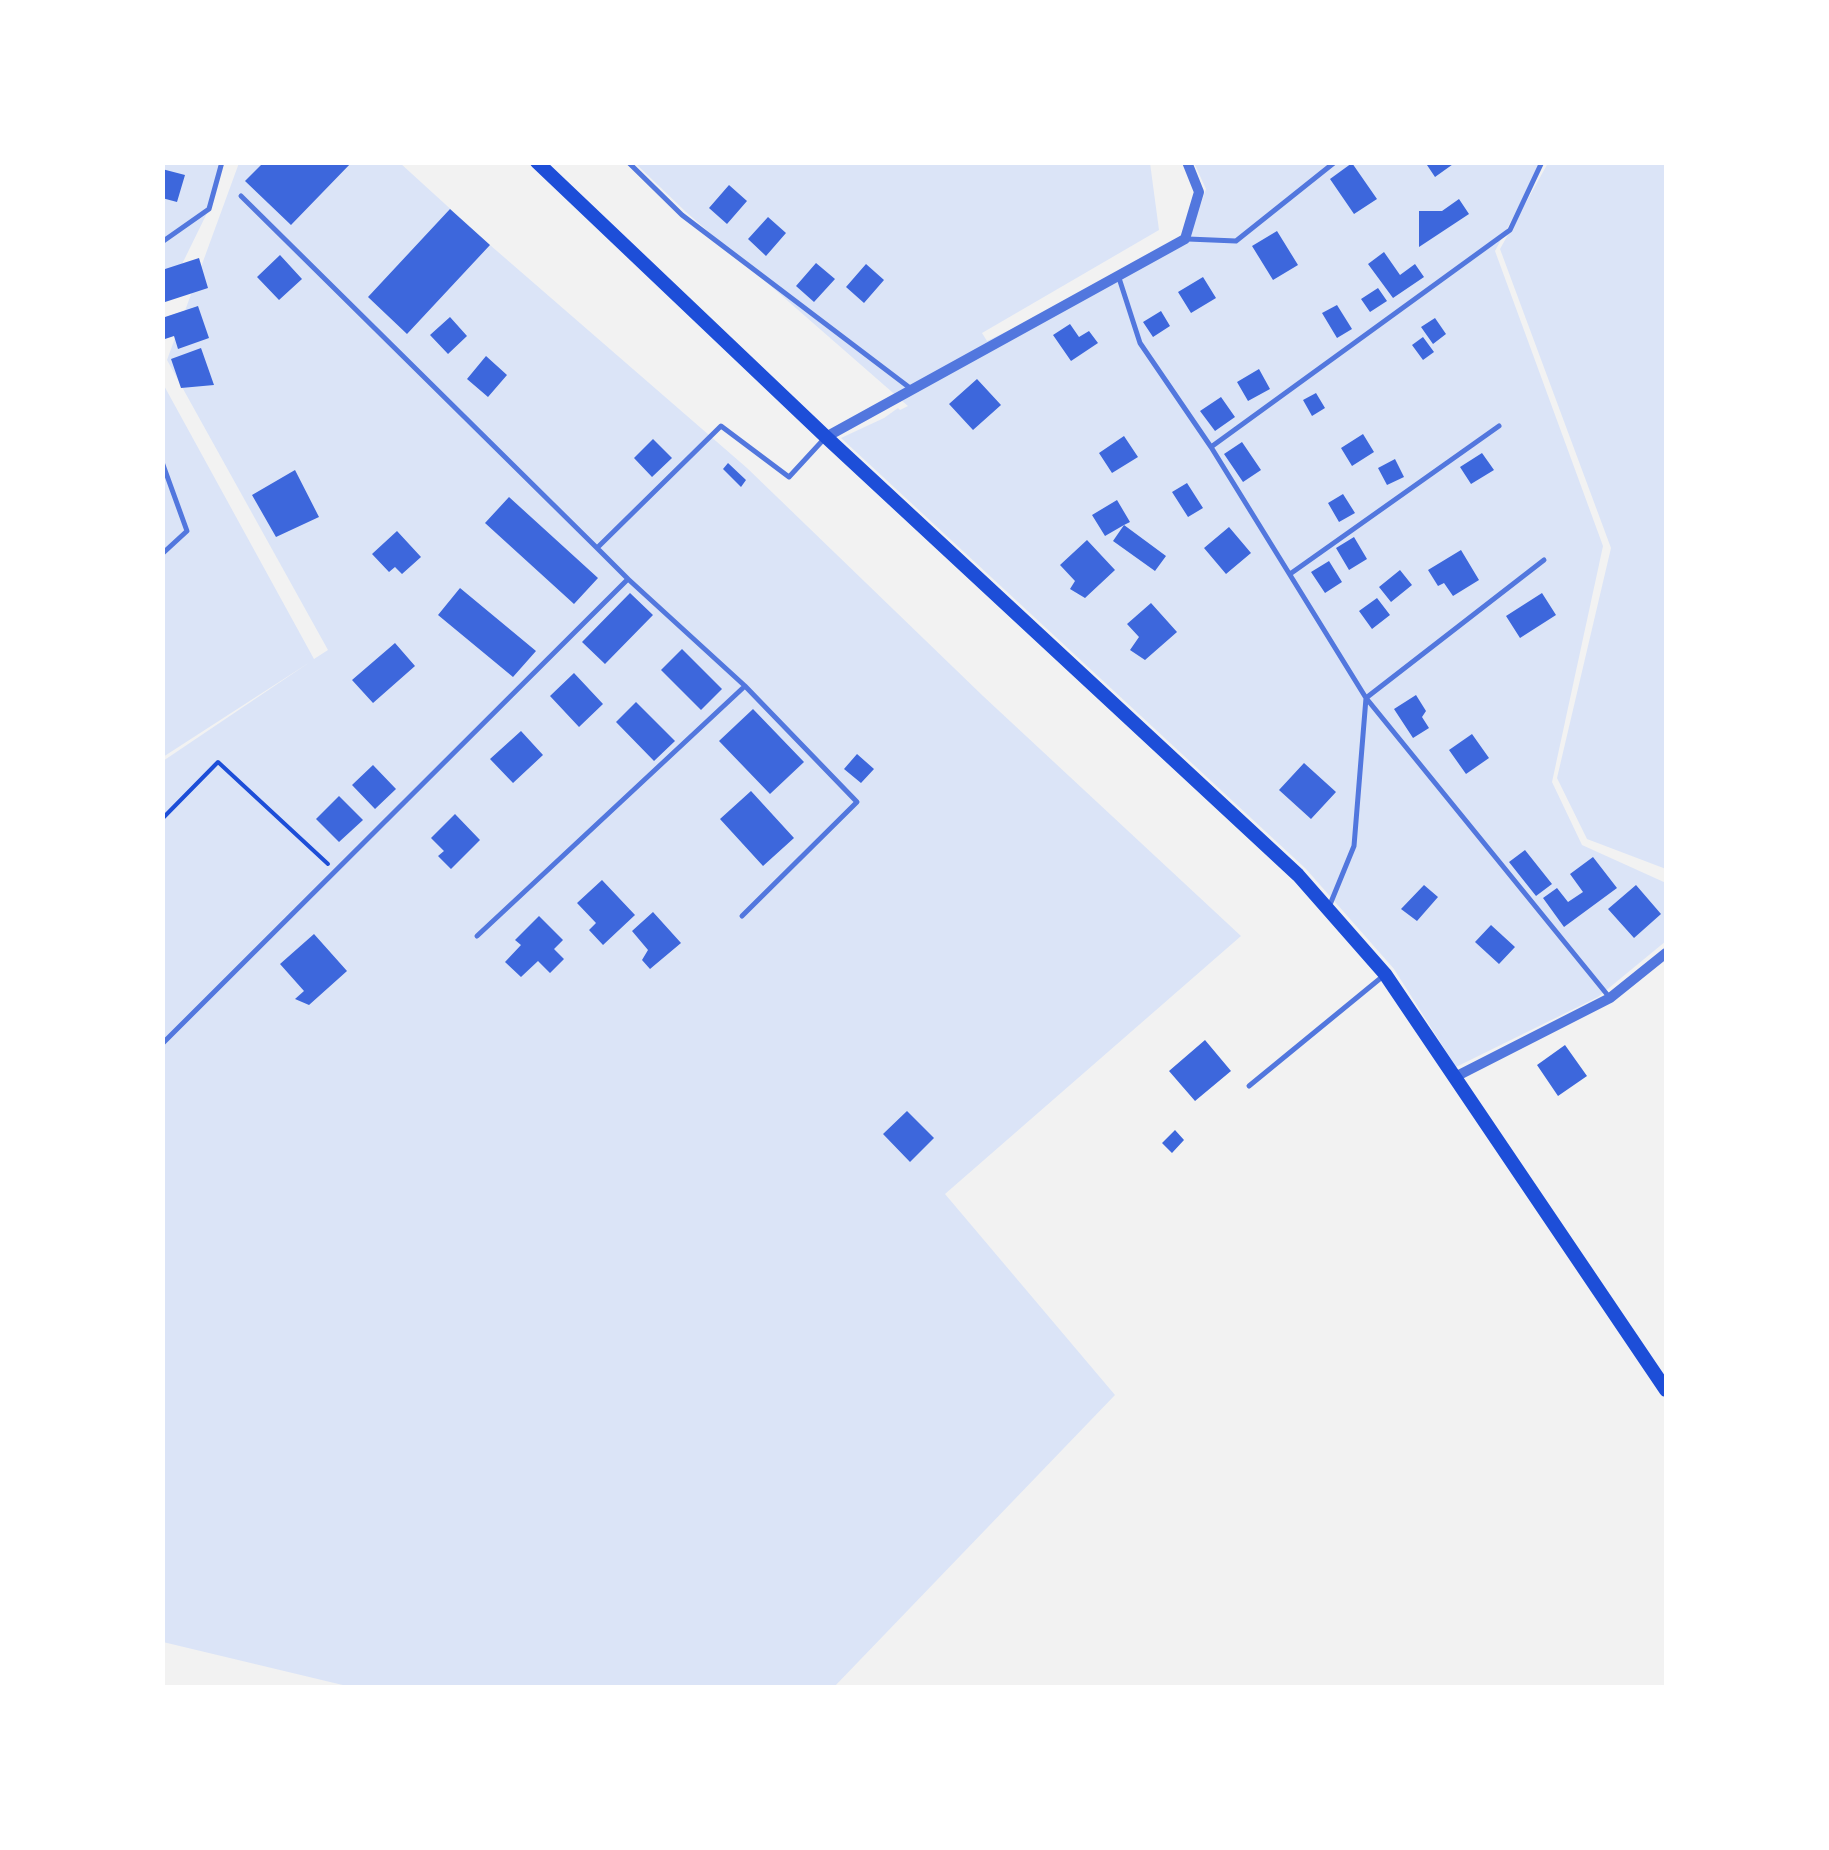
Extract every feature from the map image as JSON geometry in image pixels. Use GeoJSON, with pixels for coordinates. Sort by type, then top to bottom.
{"type":"FeatureCollection","features":[{"type":"Feature","properties":{"kind":"main road"},"geometry":{"type":"LineString","coordinates":[[537,162],[826,437],[1298,875],[1385,974],[1666,1390]]}},
{"type":"Feature","properties":{"kind":"street"},"geometry":{"type":"LineString","coordinates":[[826,437],[1185,238],[1199,192],[1186,162]]}},
{"type":"Feature","properties":{"kind":"street"},"geometry":{"type":"LineString","coordinates":[[1455,1077],[1610,998],[1666,953]]}},
{"type":"Feature","properties":{"kind":"lane"},"geometry":{"type":"LineString","coordinates":[[162,242],[209,208],[222,162]]}},
{"type":"Feature","properties":{"kind":"lane"},"geometry":{"type":"LineString","coordinates":[[628,162],[682,215],[911,389]]}},
{"type":"Feature","properties":{"kind":"lane"},"geometry":{"type":"LineString","coordinates":[[1185,238],[1236,241],[1335,162]]}},
{"type":"Feature","properties":{"kind":"lane"},"geometry":{"type":"LineString","coordinates":[[1211,447],[1510,230],[1542,162]]}},
{"type":"Feature","properties":{"kind":"lane"},"geometry":{"type":"LineString","coordinates":[[242,196],[628,579],[745,686],[857,802],[742,916]]}},
{"type":"Feature","properties":{"kind":"lane"},"geometry":{"type":"LineString","coordinates":[[1118,275],[1140,343],[1211,447],[1366,698],[1610,998]]}},
{"type":"Feature","properties":{"kind":"lane"},"geometry":{"type":"LineString","coordinates":[[597,548],[721,426],[788,477],[826,437]]}},
{"type":"Feature","properties":{"kind":"lane"},"geometry":{"type":"LineString","coordinates":[[1290,574],[1499,426]]}},
{"type":"Feature","properties":{"kind":"lane"},"geometry":{"type":"LineString","coordinates":[[162,462],[188,531],[162,554]]}},
{"type":"Feature","properties":{"kind":"lane"},"geometry":{"type":"LineString","coordinates":[[1328,908],[1354,846],[1366,698],[1544,560]]}},
{"type":"Feature","properties":{"kind":"lane"},"geometry":{"type":"LineString","coordinates":[[162,1044],[628,579]]}},
{"type":"Feature","properties":{"kind":"lane"},"geometry":{"type":"LineString","coordinates":[[477,936],[745,686]]}},
{"type":"Feature","properties":{"kind":"lane"},"geometry":{"type":"LineString","coordinates":[[1248,1086],[1385,974]]}},
{"type":"Feature","properties":{"kind":"path"},"geometry":{"type":"LineString","coordinates":[[162,819],[218,762],[336,871]]}},
{"type":"Feature","properties":{"kind":"shaded area"},"geometry":{"type":"Polygon","coordinates":[[[163,163],[222,163],[209,209],[163,303],[163,163]]]}},
{"type":"Feature","properties":{"kind":"shaded area"},"geometry":{"type":"Polygon","coordinates":[[[239,163],[400,163],[747,468],[983,696],[1241,936],[945,1194],[1115,1395],[834,1687],[351,1687],[163,1642],[163,761],[310,662],[163,757],[162,382],[314,659],[328,650],[167,360],[239,163]]]}},
{"type":"Feature","properties":{"kind":"shaded area"},"geometry":{"type":"Polygon","coordinates":[[[635,163],[1150,163],[1159,230],[982,333],[987,341],[1187,244],[1206,189],[1194,163],[1542,163],[1495,251],[1603,546],[1552,782],[1582,845],[1666,883],[1666,941],[1598,997],[1456,1067],[1394,969],[1306,869],[841,438],[908,406],[635,163]]]}},
{"type":"Feature","properties":{"kind":"shaded area"},"geometry":{"type":"Polygon","coordinates":[[[1548,163],[1666,163],[1666,869],[1587,839],[1557,778],[1611,548],[1500,249],[1548,163]]]}},
{"type":"Feature","properties":{"kind":"building"},"geometry":{"type":"Polygon","coordinates":[[[264,162],[352,162],[291,225],[245,181],[264,162]]]}},
{"type":"Feature","properties":{"kind":"building"},"geometry":{"type":"Polygon","coordinates":[[[1425,162],[1456,162],[1435,177],[1425,162]]]}},
{"type":"Feature","properties":{"kind":"building"},"geometry":{"type":"Polygon","coordinates":[[[1352,163],[1377,199],[1354,214],[1330,179],[1352,163]]]}},
{"type":"Feature","properties":{"kind":"building"},"geometry":{"type":"Polygon","coordinates":[[[162,169],[185,175],[177,202],[162,198],[162,169]]]}},
{"type":"Feature","properties":{"kind":"building"},"geometry":{"type":"Polygon","coordinates":[[[729,185],[747,201],[727,224],[709,208],[729,185]]]}},
{"type":"Feature","properties":{"kind":"building"},"geometry":{"type":"Polygon","coordinates":[[[1459,199],[1469,214],[1419,247],[1419,211],[1442,211],[1459,199]]]}},
{"type":"Feature","properties":{"kind":"building"},"geometry":{"type":"Polygon","coordinates":[[[450,209],[490,245],[407,334],[368,297],[450,209]]]}},
{"type":"Feature","properties":{"kind":"building"},"geometry":{"type":"Polygon","coordinates":[[[768,217],[786,233],[766,256],[748,239],[768,217]]]}},
{"type":"Feature","properties":{"kind":"building"},"geometry":{"type":"Polygon","coordinates":[[[1277,231],[1298,265],[1273,280],[1252,246],[1277,231]]]}},
{"type":"Feature","properties":{"kind":"building"},"geometry":{"type":"Polygon","coordinates":[[[1384,252],[1400,275],[1415,264],[1424,277],[1393,298],[1368,264],[1384,252]]]}},
{"type":"Feature","properties":{"kind":"building"},"geometry":{"type":"Polygon","coordinates":[[[280,255],[302,279],[279,300],[257,277],[280,255]]]}},
{"type":"Feature","properties":{"kind":"building"},"geometry":{"type":"Polygon","coordinates":[[[199,258],[208,288],[162,303],[162,270],[199,258]]]}},
{"type":"Feature","properties":{"kind":"building"},"geometry":{"type":"Polygon","coordinates":[[[816,263],[835,279],[814,302],[796,286],[816,263]]]}},
{"type":"Feature","properties":{"kind":"building"},"geometry":{"type":"Polygon","coordinates":[[[866,264],[884,280],[864,303],[846,287],[866,264]]]}},
{"type":"Feature","properties":{"kind":"building"},"geometry":{"type":"Polygon","coordinates":[[[1203,277],[1216,298],[1191,313],[1178,292],[1203,277]]]}},
{"type":"Feature","properties":{"kind":"building"},"geometry":{"type":"Polygon","coordinates":[[[1378,288],[1387,301],[1370,312],[1361,299],[1378,288]]]}},
{"type":"Feature","properties":{"kind":"building"},"geometry":{"type":"Polygon","coordinates":[[[1337,305],[1352,329],[1337,338],[1322,313],[1337,305]]]}},
{"type":"Feature","properties":{"kind":"building"},"geometry":{"type":"Polygon","coordinates":[[[198,306],[209,338],[178,349],[174,336],[162,340],[162,318],[198,306]]]}},
{"type":"Feature","properties":{"kind":"building"},"geometry":{"type":"Polygon","coordinates":[[[1161,311],[1170,326],[1153,337],[1143,322],[1161,311]]]}},
{"type":"Feature","properties":{"kind":"building"},"geometry":{"type":"Polygon","coordinates":[[[450,317],[467,336],[448,354],[430,335],[450,317]]]}},
{"type":"Feature","properties":{"kind":"building"},"geometry":{"type":"Polygon","coordinates":[[[1435,318],[1446,334],[1433,344],[1421,327],[1435,318]]]}},
{"type":"Feature","properties":{"kind":"building"},"geometry":{"type":"Polygon","coordinates":[[[1070,324],[1079,337],[1089,331],[1098,343],[1071,361],[1053,335],[1070,324]]]}},
{"type":"Feature","properties":{"kind":"building"},"geometry":{"type":"Polygon","coordinates":[[[1423,337],[1434,352],[1423,360],[1412,345],[1423,337]]]}},
{"type":"Feature","properties":{"kind":"building"},"geometry":{"type":"Polygon","coordinates":[[[201,348],[214,385],[181,388],[171,359],[201,348]]]}},
{"type":"Feature","properties":{"kind":"building"},"geometry":{"type":"Polygon","coordinates":[[[486,356],[507,375],[488,397],[467,379],[486,356]]]}},
{"type":"Feature","properties":{"kind":"building"},"geometry":{"type":"Polygon","coordinates":[[[1259,369],[1270,389],[1248,401],[1237,382],[1259,369]]]}},
{"type":"Feature","properties":{"kind":"building"},"geometry":{"type":"Polygon","coordinates":[[[977,379],[1001,405],[973,430],[949,404],[977,379]]]}},
{"type":"Feature","properties":{"kind":"building"},"geometry":{"type":"Polygon","coordinates":[[[1316,393],[1325,408],[1312,416],[1303,400],[1316,393]]]}},
{"type":"Feature","properties":{"kind":"building"},"geometry":{"type":"Polygon","coordinates":[[[1221,397],[1235,417],[1215,431],[1200,411],[1221,397]]]}},
{"type":"Feature","properties":{"kind":"building"},"geometry":{"type":"Polygon","coordinates":[[[1363,434],[1374,452],[1352,466],[1341,448],[1363,434]]]}},
{"type":"Feature","properties":{"kind":"building"},"geometry":{"type":"Polygon","coordinates":[[[1124,436],[1138,457],[1112,473],[1099,453],[1124,436]]]}},
{"type":"Feature","properties":{"kind":"building"},"geometry":{"type":"Polygon","coordinates":[[[653,439],[672,458],[652,477],[634,458],[653,439]]]}},
{"type":"Feature","properties":{"kind":"building"},"geometry":{"type":"Polygon","coordinates":[[[1242,442],[1261,470],[1243,482],[1224,454],[1242,442]]]}},
{"type":"Feature","properties":{"kind":"building"},"geometry":{"type":"Polygon","coordinates":[[[1482,453],[1494,470],[1471,484],[1460,467],[1482,453]]]}},
{"type":"Feature","properties":{"kind":"building"},"geometry":{"type":"Polygon","coordinates":[[[1395,459],[1404,477],[1387,485],[1378,468],[1395,459]]]}},
{"type":"Feature","properties":{"kind":"building"},"geometry":{"type":"Polygon","coordinates":[[[728,463],[746,480],[741,487],[723,469],[728,463]]]}},
{"type":"Feature","properties":{"kind":"building"},"geometry":{"type":"Polygon","coordinates":[[[295,470],[319,517],[276,537],[252,495],[295,470]]]}},
{"type":"Feature","properties":{"kind":"building"},"geometry":{"type":"Polygon","coordinates":[[[1187,483],[1203,508],[1188,517],[1172,492],[1187,483]]]}},
{"type":"Feature","properties":{"kind":"building"},"geometry":{"type":"Polygon","coordinates":[[[1343,494],[1355,513],[1339,522],[1328,503],[1343,494]]]}},
{"type":"Feature","properties":{"kind":"building"},"geometry":{"type":"Polygon","coordinates":[[[509,497],[598,578],[574,604],[485,523],[509,497]]]}},
{"type":"Feature","properties":{"kind":"building"},"geometry":{"type":"Polygon","coordinates":[[[1117,500],[1130,522],[1105,536],[1092,515],[1117,500]]]}},
{"type":"Feature","properties":{"kind":"building"},"geometry":{"type":"Polygon","coordinates":[[[1124,525],[1166,556],[1155,571],[1113,541],[1124,525]]]}},
{"type":"Feature","properties":{"kind":"building"},"geometry":{"type":"Polygon","coordinates":[[[1229,527],[1251,553],[1226,574],[1204,548],[1229,527]]]}},
{"type":"Feature","properties":{"kind":"building"},"geometry":{"type":"Polygon","coordinates":[[[397,531],[421,557],[402,574],[395,567],[389,572],[372,554],[397,531]]]}},
{"type":"Feature","properties":{"kind":"building"},"geometry":{"type":"Polygon","coordinates":[[[1354,537],[1367,559],[1349,570],[1336,548],[1354,537]]]}},
{"type":"Feature","properties":{"kind":"building"},"geometry":{"type":"Polygon","coordinates":[[[1087,540],[1115,570],[1085,598],[1070,589],[1075,581],[1060,565],[1087,540]]]}},
{"type":"Feature","properties":{"kind":"building"},"geometry":{"type":"Polygon","coordinates":[[[1461,550],[1479,580],[1453,596],[1444,583],[1438,586],[1428,570],[1461,550]]]}},
{"type":"Feature","properties":{"kind":"building"},"geometry":{"type":"Polygon","coordinates":[[[1329,561],[1342,582],[1325,593],[1311,572],[1329,561]]]}},
{"type":"Feature","properties":{"kind":"building"},"geometry":{"type":"Polygon","coordinates":[[[1400,570],[1412,585],[1391,602],[1379,587],[1400,570]]]}},
{"type":"Feature","properties":{"kind":"building"},"geometry":{"type":"Polygon","coordinates":[[[460,588],[536,651],[513,677],[438,615],[460,588]]]}},
{"type":"Feature","properties":{"kind":"building"},"geometry":{"type":"Polygon","coordinates":[[[630,593],[653,615],[605,664],[582,642],[630,593]]]}},
{"type":"Feature","properties":{"kind":"building"},"geometry":{"type":"Polygon","coordinates":[[[1542,593],[1556,615],[1520,638],[1506,616],[1542,593]]]}},
{"type":"Feature","properties":{"kind":"building"},"geometry":{"type":"Polygon","coordinates":[[[1377,598],[1390,615],[1372,629],[1359,611],[1377,598]]]}},
{"type":"Feature","properties":{"kind":"building"},"geometry":{"type":"Polygon","coordinates":[[[1151,603],[1177,632],[1145,660],[1130,650],[1139,637],[1127,624],[1151,603]]]}},
{"type":"Feature","properties":{"kind":"building"},"geometry":{"type":"Polygon","coordinates":[[[395,643],[415,666],[373,703],[352,680],[395,643]]]}},
{"type":"Feature","properties":{"kind":"building"},"geometry":{"type":"Polygon","coordinates":[[[682,649],[722,689],[701,710],[661,670],[682,649]]]}},
{"type":"Feature","properties":{"kind":"building"},"geometry":{"type":"Polygon","coordinates":[[[574,673],[603,704],[579,727],[550,696],[574,673]]]}},
{"type":"Feature","properties":{"kind":"building"},"geometry":{"type":"Polygon","coordinates":[[[1416,695],[1426,711],[1422,717],[1429,728],[1413,738],[1394,709],[1416,695]]]}},
{"type":"Feature","properties":{"kind":"building"},"geometry":{"type":"Polygon","coordinates":[[[636,702],[675,741],[654,761],[616,722],[636,702]]]}},
{"type":"Feature","properties":{"kind":"building"},"geometry":{"type":"Polygon","coordinates":[[[753,709],[804,762],[770,794],[719,741],[753,709]]]}},
{"type":"Feature","properties":{"kind":"building"},"geometry":{"type":"Polygon","coordinates":[[[521,731],[543,755],[513,783],[490,759],[521,731]]]}},
{"type":"Feature","properties":{"kind":"building"},"geometry":{"type":"Polygon","coordinates":[[[1472,734],[1489,758],[1466,774],[1449,750],[1472,734]]]}},
{"type":"Feature","properties":{"kind":"building"},"geometry":{"type":"Polygon","coordinates":[[[857,754],[874,769],[861,783],[844,769],[857,754]]]}},
{"type":"Feature","properties":{"kind":"building"},"geometry":{"type":"Polygon","coordinates":[[[1304,763],[1336,792],[1311,819],[1279,790],[1304,763]]]}},
{"type":"Feature","properties":{"kind":"building"},"geometry":{"type":"Polygon","coordinates":[[[373,765],[396,789],[375,809],[352,785],[373,765]]]}},
{"type":"Feature","properties":{"kind":"building"},"geometry":{"type":"Polygon","coordinates":[[[751,791],[794,838],[763,866],[720,819],[751,791]]]}},
{"type":"Feature","properties":{"kind":"building"},"geometry":{"type":"Polygon","coordinates":[[[339,796],[363,820],[339,842],[316,819],[339,796]]]}},
{"type":"Feature","properties":{"kind":"building"},"geometry":{"type":"Polygon","coordinates":[[[455,814],[480,840],[451,869],[438,856],[444,851],[431,838],[455,814]]]}},
{"type":"Feature","properties":{"kind":"building"},"geometry":{"type":"Polygon","coordinates":[[[1525,850],[1552,884],[1536,896],[1509,862],[1525,850]]]}},
{"type":"Feature","properties":{"kind":"building"},"geometry":{"type":"Polygon","coordinates":[[[1593,857],[1617,888],[1564,927],[1543,898],[1557,888],[1568,902],[1583,892],[1570,874],[1593,857]]]}},
{"type":"Feature","properties":{"kind":"building"},"geometry":{"type":"Polygon","coordinates":[[[602,880],[635,915],[603,945],[589,930],[596,923],[577,903],[602,880]]]}},
{"type":"Feature","properties":{"kind":"building"},"geometry":{"type":"Polygon","coordinates":[[[1424,885],[1438,897],[1417,921],[1401,909],[1424,885]]]}},
{"type":"Feature","properties":{"kind":"building"},"geometry":{"type":"Polygon","coordinates":[[[1636,885],[1661,914],[1634,938],[1608,909],[1636,885]]]}},
{"type":"Feature","properties":{"kind":"building"},"geometry":{"type":"Polygon","coordinates":[[[653,912],[681,943],[650,969],[642,960],[648,950],[632,931],[653,912]]]}},
{"type":"Feature","properties":{"kind":"building"},"geometry":{"type":"Polygon","coordinates":[[[539,916],[563,940],[554,949],[564,959],[550,973],[538,961],[521,977],[505,962],[521,945],[515,940],[539,916]]]}},
{"type":"Feature","properties":{"kind":"building"},"geometry":{"type":"Polygon","coordinates":[[[1491,925],[1515,947],[1499,964],[1475,942],[1491,925]]]}},
{"type":"Feature","properties":{"kind":"building"},"geometry":{"type":"Polygon","coordinates":[[[314,934],[347,971],[309,1005],[295,999],[304,991],[280,964],[314,934]]]}},
{"type":"Feature","properties":{"kind":"building"},"geometry":{"type":"Polygon","coordinates":[[[1205,1040],[1231,1071],[1195,1101],[1169,1071],[1205,1040]]]}},
{"type":"Feature","properties":{"kind":"building"},"geometry":{"type":"Polygon","coordinates":[[[1565,1045],[1587,1076],[1558,1096],[1537,1065],[1565,1045]]]}},
{"type":"Feature","properties":{"kind":"building"},"geometry":{"type":"Polygon","coordinates":[[[907,1111],[934,1138],[910,1162],[883,1134],[907,1111]]]}},
{"type":"Feature","properties":{"kind":"building"},"geometry":{"type":"Polygon","coordinates":[[[1175,1130],[1184,1140],[1172,1153],[1162,1143],[1175,1130]]]}}]}
